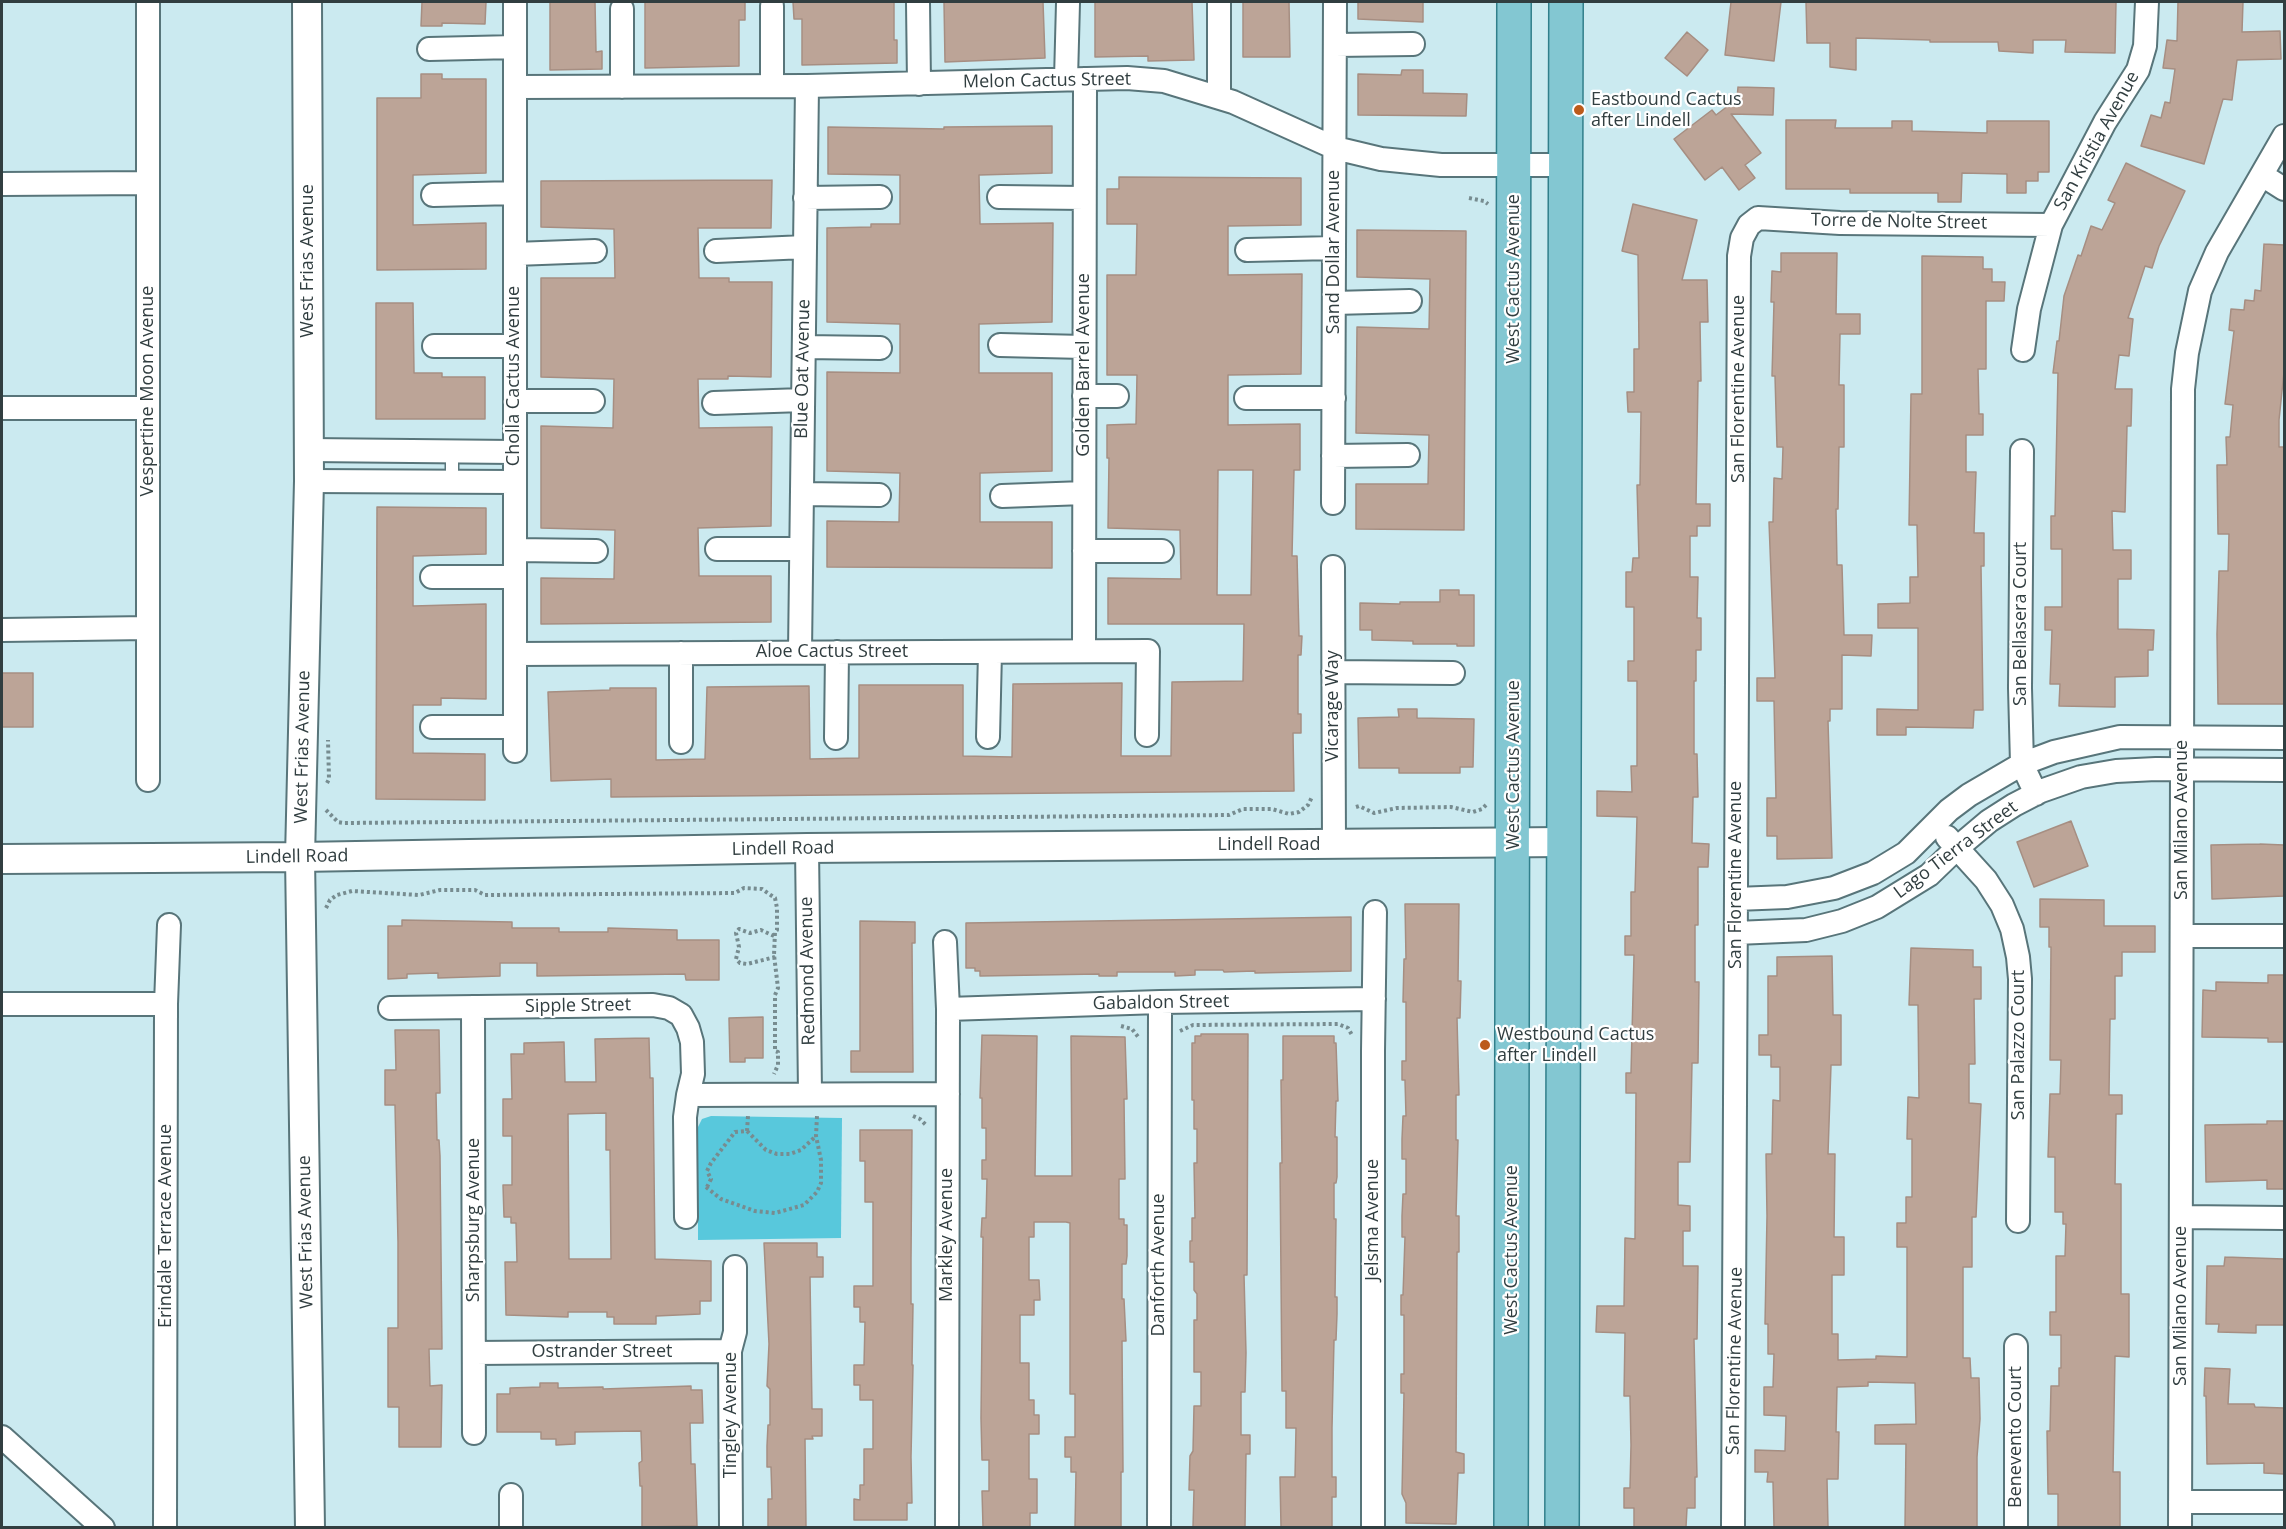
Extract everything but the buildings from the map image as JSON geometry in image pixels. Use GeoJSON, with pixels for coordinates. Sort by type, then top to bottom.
{"type":"FeatureCollection","features":[{"type":"Feature","properties":{"kind":"main road","name":"West Cactus Avenue"},"geometry":{"type":"LineString","coordinates":[[1511,1527],[1514,2]]}},
{"type":"Feature","properties":{"kind":"main road"},"geometry":{"type":"LineString","coordinates":[[1562,1527],[1566,2]]}},
{"type":"Feature","properties":{"kind":"street","name":"Vespertine Moon Avenue"},"geometry":{"type":"LineString","coordinates":[[148,2],[148,780]]}},
{"type":"Feature","properties":{"kind":"street","name":"West Frias Avenue"},"geometry":{"type":"LineString","coordinates":[[308,2],[309,481],[300,857],[310,1527]]}},
{"type":"Feature","properties":{"kind":"street","name":"Cholla Cactus Avenue"},"geometry":{"type":"LineString","coordinates":[[514,2],[515,751]]}},
{"type":"Feature","properties":{"kind":"street","name":"Sand Dollar Avenue"},"geometry":{"type":"LineString","coordinates":[[1333,502],[1335,2]]}},
{"type":"Feature","properties":{"kind":"street","name":"San Kristia Avenue"},"geometry":{"type":"LineString","coordinates":[[2023,350],[2029,309],[2050,225],[2105,122],[2138,70],[2145,46],[2147,2]]}},
{"type":"Feature","properties":{"kind":"street"},"geometry":{"type":"LineString","coordinates":[[918,3],[919,84]]}},
{"type":"Feature","properties":{"kind":"street","name":"Golden Barrel Avenue"},"geometry":{"type":"LineString","coordinates":[[1068,3],[1084,198],[1084,651]]}},
{"type":"Feature","properties":{"kind":"street"},"geometry":{"type":"LineString","coordinates":[[1219,3],[1219,98]]}},
{"type":"Feature","properties":{"kind":"street"},"geometry":{"type":"LineString","coordinates":[[772,6],[772,86]]}},
{"type":"Feature","properties":{"kind":"street"},"geometry":{"type":"LineString","coordinates":[[622,9],[622,87]]}},
{"type":"Feature","properties":{"kind":"street"},"geometry":{"type":"LineString","coordinates":[[1335,45],[1413,44]]}},
{"type":"Feature","properties":{"kind":"street"},"geometry":{"type":"LineString","coordinates":[[429,49],[514,47]]}},
{"type":"Feature","properties":{"kind":"street","name":"Melon Cactus Street"},"geometry":{"type":"LineString","coordinates":[[514,87],[807,86],[1127,78],[1164,81],[1219,98],[1264,115],[1335,148],[1381,159],[1407,163],[1565,165]]}},
{"type":"Feature","properties":{"kind":"street","name":"Blue Oat Avenue"},"geometry":{"type":"LineString","coordinates":[[800,652],[807,86]]}},
{"type":"Feature","properties":{"kind":"street","name":"San Milano Avenue"},"geometry":{"type":"LineString","coordinates":[[2180,1527],[2183,389],[2187,353],[2200,291],[2217,252],[2284,136]]}},
{"type":"Feature","properties":{"kind":"street"},"geometry":{"type":"LineString","coordinates":[[2262,176],[2284,189]]}},
{"type":"Feature","properties":{"kind":"street"},"geometry":{"type":"LineString","coordinates":[[2,184],[148,183]]}},
{"type":"Feature","properties":{"kind":"street"},"geometry":{"type":"LineString","coordinates":[[433,195],[514,193]]}},
{"type":"Feature","properties":{"kind":"street"},"geometry":{"type":"LineString","coordinates":[[805,198],[880,197]]}},
{"type":"Feature","properties":{"kind":"street"},"geometry":{"type":"LineString","coordinates":[[999,197],[1084,198]]}},
{"type":"Feature","properties":{"kind":"street","name":"Torre de Nolte Street"},"geometry":{"type":"LineString","coordinates":[[1749,225],[1758,218],[1840,223],[2050,225]]}},
{"type":"Feature","properties":{"kind":"street","name":"San Florentine Avenue"},"geometry":{"type":"LineString","coordinates":[[1733,1527],[1739,256],[1742,238],[1749,225]]}},
{"type":"Feature","properties":{"kind":"street"},"geometry":{"type":"LineString","coordinates":[[716,251],[805,247]]}},
{"type":"Feature","properties":{"kind":"street"},"geometry":{"type":"LineString","coordinates":[[1247,250],[1334,248]]}},
{"type":"Feature","properties":{"kind":"street"},"geometry":{"type":"LineString","coordinates":[[514,254],[595,251]]}},
{"type":"Feature","properties":{"kind":"street"},"geometry":{"type":"LineString","coordinates":[[1334,303],[1410,301]]}},
{"type":"Feature","properties":{"kind":"street"},"geometry":{"type":"LineString","coordinates":[[1000,345],[1084,347]]}},
{"type":"Feature","properties":{"kind":"street"},"geometry":{"type":"LineString","coordinates":[[434,346],[515,346]]}},
{"type":"Feature","properties":{"kind":"street"},"geometry":{"type":"LineString","coordinates":[[804,347],[880,348]]}},
{"type":"Feature","properties":{"kind":"street"},"geometry":{"type":"LineString","coordinates":[[1084,396],[1117,396]]}},
{"type":"Feature","properties":{"kind":"street"},"geometry":{"type":"LineString","coordinates":[[1246,398],[1334,398]]}},
{"type":"Feature","properties":{"kind":"street"},"geometry":{"type":"LineString","coordinates":[[714,403],[803,400]]}},
{"type":"Feature","properties":{"kind":"street"},"geometry":{"type":"LineString","coordinates":[[515,401],[593,401]]}},
{"type":"Feature","properties":{"kind":"street"},"geometry":{"type":"LineString","coordinates":[[2,408],[148,408]]}},
{"type":"Feature","properties":{"kind":"street"},"geometry":{"type":"LineString","coordinates":[[309,450],[514,452]]}},
{"type":"Feature","properties":{"kind":"street","name":"San Bellasera Court"},"geometry":{"type":"LineString","coordinates":[[2022,451],[2020,688],[2022,765],[2036,794]]}},
{"type":"Feature","properties":{"kind":"street"},"geometry":{"type":"LineString","coordinates":[[1333,456],[1407,455]]}},
{"type":"Feature","properties":{"kind":"street"},"geometry":{"type":"LineString","coordinates":[[309,481],[514,482]]}},
{"type":"Feature","properties":{"kind":"street"},"geometry":{"type":"LineString","coordinates":[[1002,496],[1084,493]]}},
{"type":"Feature","properties":{"kind":"street"},"geometry":{"type":"LineString","coordinates":[[802,494],[879,495]]}},
{"type":"Feature","properties":{"kind":"street"},"geometry":{"type":"LineString","coordinates":[[717,549],[801,549]]}},
{"type":"Feature","properties":{"kind":"street"},"geometry":{"type":"LineString","coordinates":[[515,550],[596,550]]}},
{"type":"Feature","properties":{"kind":"street"},"geometry":{"type":"LineString","coordinates":[[1084,550],[1162,551]]}},
{"type":"Feature","properties":{"kind":"street","name":"Vicarage Way"},"geometry":{"type":"LineString","coordinates":[[1333,567],[1334,845]]}},
{"type":"Feature","properties":{"kind":"street"},"geometry":{"type":"LineString","coordinates":[[432,578],[515,577]]}},
{"type":"Feature","properties":{"kind":"street"},"geometry":{"type":"LineString","coordinates":[[2,630],[148,628]]}},
{"type":"Feature","properties":{"kind":"street","name":"Aloe Cactus Street"},"geometry":{"type":"LineString","coordinates":[[515,654],[1148,651],[1147,735]]}},
{"type":"Feature","properties":{"kind":"street"},"geometry":{"type":"LineString","coordinates":[[836,738],[837,652]]}},
{"type":"Feature","properties":{"kind":"street"},"geometry":{"type":"LineString","coordinates":[[988,738],[990,652]]}},
{"type":"Feature","properties":{"kind":"street"},"geometry":{"type":"LineString","coordinates":[[681,653],[681,742]]}},
{"type":"Feature","properties":{"kind":"street"},"geometry":{"type":"LineString","coordinates":[[1333,672],[1453,673]]}},
{"type":"Feature","properties":{"kind":"street"},"geometry":{"type":"LineString","coordinates":[[432,727],[515,727]]}},
{"type":"Feature","properties":{"kind":"street","name":"Lago Tierra Street"},"geometry":{"type":"LineString","coordinates":[[1736,899],[1787,897],[1833,888],[1873,873],[1906,852],[1949,810],[1969,795],[2022,765],[2054,752],[2120,737],[2284,738]]}},
{"type":"Feature","properties":{"kind":"street","name":"Lago Tierra Street"},"geometry":{"type":"LineString","coordinates":[[1736,933],[1806,930],[1842,921],[1877,907],[1929,875],[1989,821],[2036,794],[2081,777],[2105,773],[2182,769],[2284,770]]}},
{"type":"Feature","properties":{"kind":"street","name":"San Palazzo Court"},"geometry":{"type":"LineString","coordinates":[[1936,824],[1986,880],[2002,905],[2012,928],[2018,957],[2020,979],[2018,1221]]}},
{"type":"Feature","properties":{"kind":"street","name":"Lindell Road"},"geometry":{"type":"LineString","coordinates":[[2,859],[300,857],[807,848],[1564,842]]}},
{"type":"Feature","properties":{"kind":"street","name":"Redmond Avenue"},"geometry":{"type":"LineString","coordinates":[[807,848],[810,1094]]}},
{"type":"Feature","properties":{"kind":"street","name":"Jelsma Avenue"},"geometry":{"type":"LineString","coordinates":[[1373,1527],[1375,912]]}},
{"type":"Feature","properties":{"kind":"street","name":"Erindale Terrace Avenue"},"geometry":{"type":"LineString","coordinates":[[165,1527],[166,1004],[169,925]]}},
{"type":"Feature","properties":{"kind":"street"},"geometry":{"type":"LineString","coordinates":[[2182,936],[2284,936]]}},
{"type":"Feature","properties":{"kind":"street","name":"Markley Avenue"},"geometry":{"type":"LineString","coordinates":[[945,942],[948,1009],[947,1527]]}},
{"type":"Feature","properties":{"kind":"street","name":"Gabaldon Street"},"geometry":{"type":"LineString","coordinates":[[948,1009],[1160,1002],[1374,999]]}},
{"type":"Feature","properties":{"kind":"street","name":"Danforth Avenue"},"geometry":{"type":"LineString","coordinates":[[1159,1527],[1160,1002]]}},
{"type":"Feature","properties":{"kind":"street"},"geometry":{"type":"LineString","coordinates":[[2,1004],[166,1004]]}},
{"type":"Feature","properties":{"kind":"street","name":"Sipple Street"},"geometry":{"type":"LineString","coordinates":[[390,1008],[653,1005],[669,1008],[681,1015],[692,1042],[693,1074],[685,1117],[686,1217]]}},
{"type":"Feature","properties":{"kind":"street","name":"Sharpsburg Avenue"},"geometry":{"type":"LineString","coordinates":[[473,1007],[474,1433]]}},
{"type":"Feature","properties":{"kind":"street"},"geometry":{"type":"LineString","coordinates":[[688,1095],[948,1094]]}},
{"type":"Feature","properties":{"kind":"street"},"geometry":{"type":"LineString","coordinates":[[2181,1217],[2284,1218]]}},
{"type":"Feature","properties":{"kind":"street","name":"Tingley Avenue"},"geometry":{"type":"LineString","coordinates":[[731,1527],[730,1351],[735,1332],[735,1267]]}},
{"type":"Feature","properties":{"kind":"street","name":"Benevento Court"},"geometry":{"type":"LineString","coordinates":[[2016,1346],[2016,1527]]}},
{"type":"Feature","properties":{"kind":"street","name":"Ostrander Street"},"geometry":{"type":"LineString","coordinates":[[474,1353],[730,1351]]}},
{"type":"Feature","properties":{"kind":"street"},"geometry":{"type":"LineString","coordinates":[[2,1437],[103,1527]]}},
{"type":"Feature","properties":{"kind":"street"},"geometry":{"type":"LineString","coordinates":[[511,1495],[511,1527]]}},
{"type":"Feature","properties":{"kind":"street"},"geometry":{"type":"LineString","coordinates":[[2180,1502],[2284,1502]]}},
{"type":"Feature","properties":{"kind":"lane"},"geometry":{"type":"LineString","coordinates":[[452,451],[452,481]]}},
{"type":"Feature","properties":{"kind":"path"},"geometry":{"type":"LineString","coordinates":[[1469,198],[1484,201],[1492,208]]}},
{"type":"Feature","properties":{"kind":"path"},"geometry":{"type":"LineString","coordinates":[[1356,807],[1359,806],[1374,813],[1397,808],[1451,807],[1473,812],[1482,809],[1492,797]]}},
{"type":"Feature","properties":{"kind":"path"},"geometry":{"type":"LineString","coordinates":[[774,936],[761,930],[750,933],[739,929],[736,933],[739,947],[736,958],[740,963],[747,964],[775,957]]}},
{"type":"Feature","properties":{"kind":"path"},"geometry":{"type":"LineString","coordinates":[[1212,1025],[1338,1024],[1348,1028],[1353,1038]]}},
{"type":"Feature","properties":{"kind":"path"},"geometry":{"type":"LineString","coordinates":[[1109,1026],[1123,1026],[1132,1029],[1137,1034],[1139,1042]]}},
{"type":"Feature","properties":{"kind":"path"},"geometry":{"type":"LineString","coordinates":[[748,1116],[747,1131],[766,1150],[777,1154],[790,1154],[801,1150],[816,1136]]}},
{"type":"Feature","properties":{"kind":"path"},"geometry":{"type":"LineString","coordinates":[[698,1187],[707,1187],[721,1199],[755,1211],[775,1213],[804,1205],[817,1192],[821,1184],[822,1160],[816,1136],[817,1116]]}},
{"type":"Feature","properties":{"kind":"path"},"geometry":{"type":"LineString","coordinates":[[707,1187],[711,1179],[707,1171],[716,1156],[735,1132],[747,1131]]}},
{"type":"Feature","properties":{"kind":"shaded area"},"geometry":{"type":"Polygon","coordinates":[[[711,1116],[842,1118],[841,1238],[698,1240],[698,1127],[702,1119],[711,1116]]]}},
{"type":"Feature","properties":{"kind":"place","name":"Eastbound Cactus after Lindell"},"geometry":{"type":"Point","coordinates":[1579,110]}},
{"type":"Feature","properties":{"kind":"place","name":"Westbound Cactus after Lindell"},"geometry":{"type":"Point","coordinates":[1485,1045]}}]}
